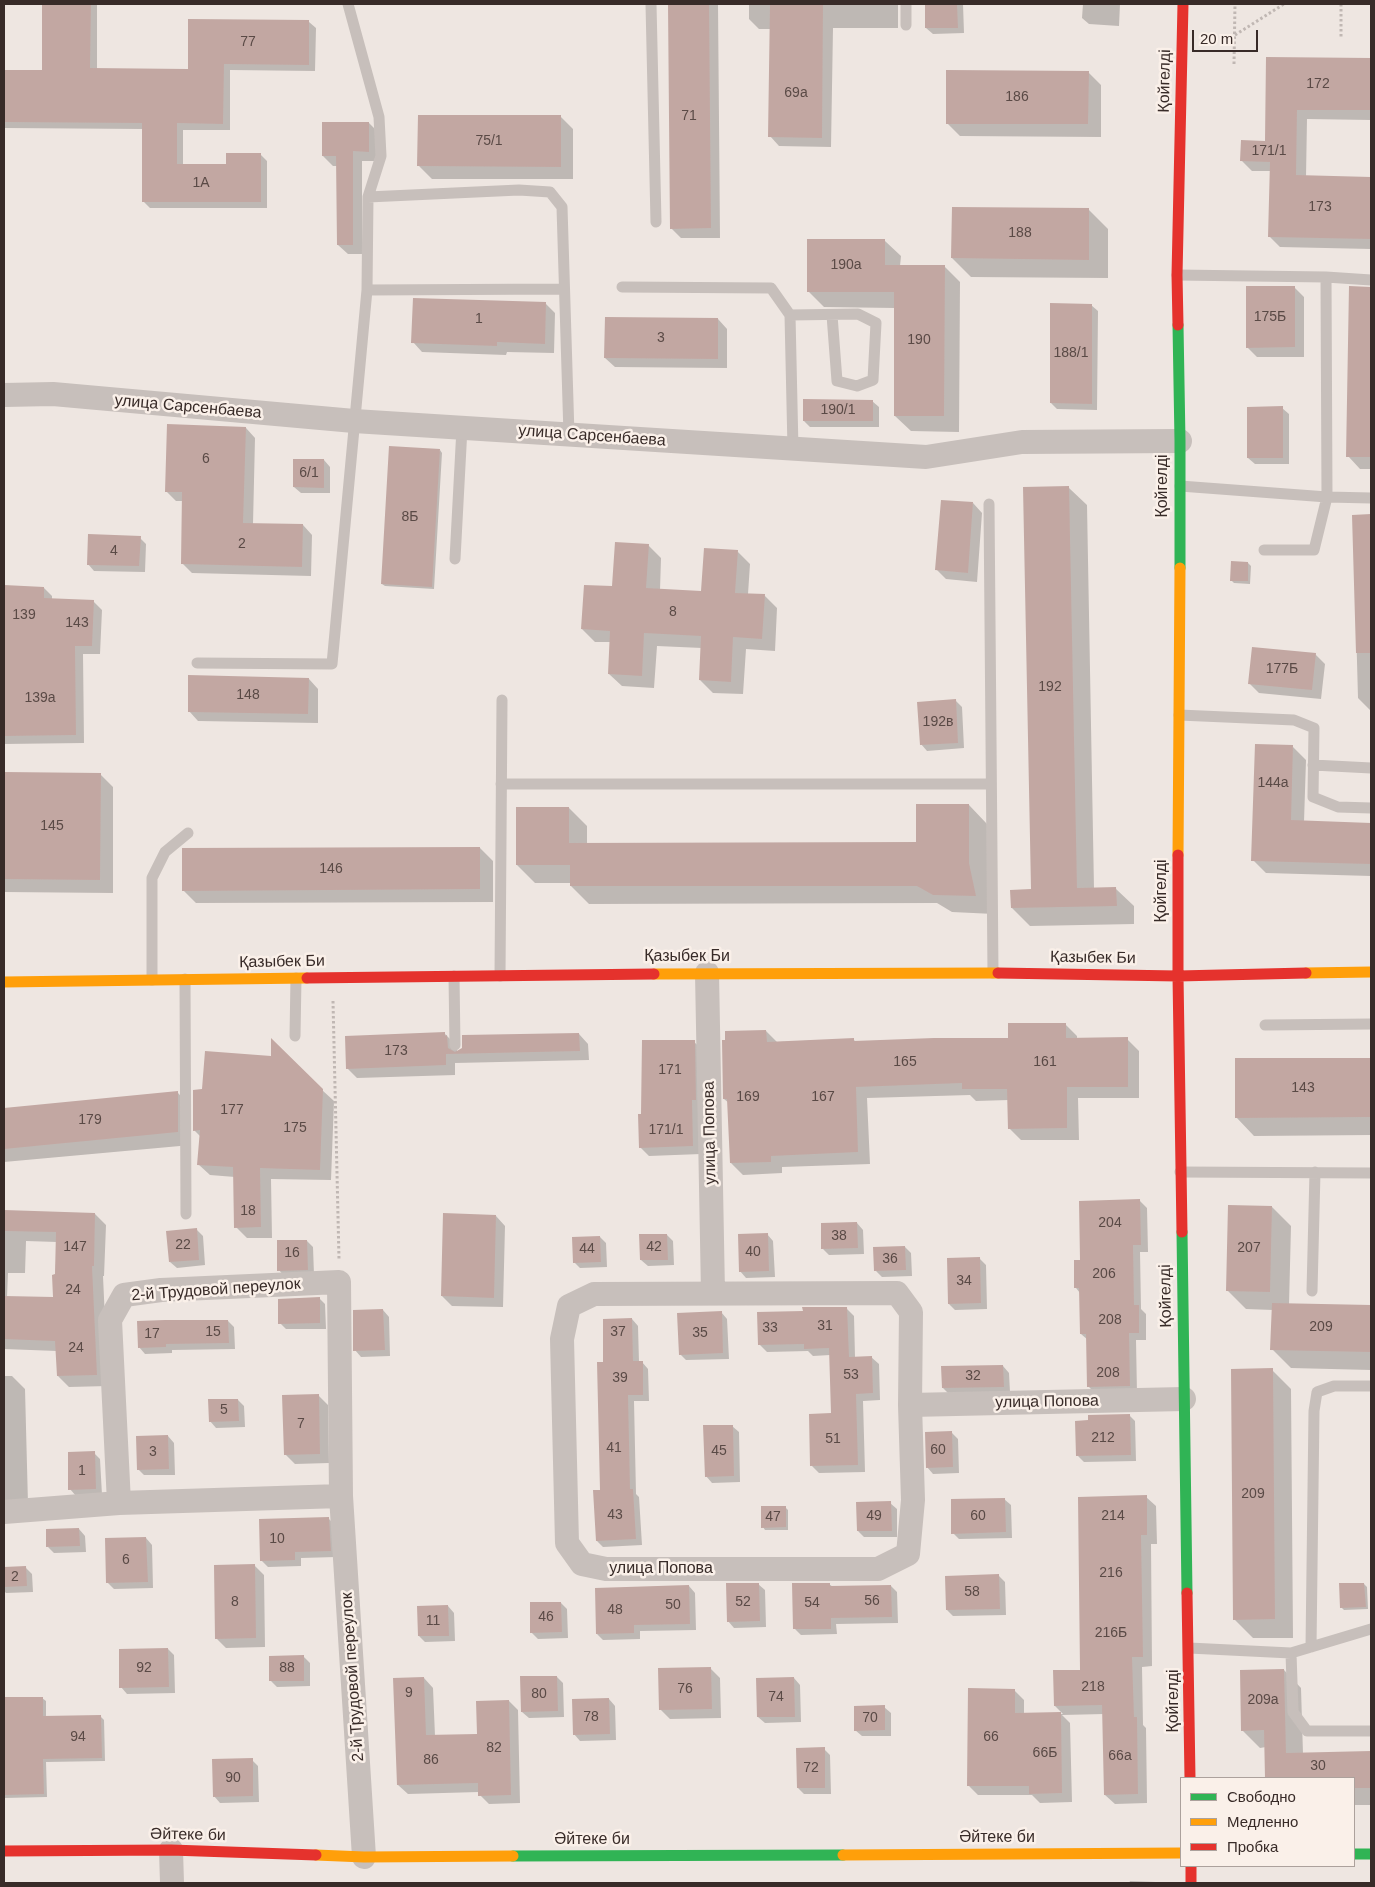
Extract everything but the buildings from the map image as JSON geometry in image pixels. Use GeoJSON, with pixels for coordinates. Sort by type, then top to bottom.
{"type":"FeatureCollection","features":[{"type":"Feature","properties":{"kind":"street","name":"Қойгелді"},"geometry":{"type":"LineString","coordinates":[[1183,4],[1177,275],[1180,441],[1178,976],[1190,1777]]}},
{"type":"Feature","properties":{"kind":"street","name":"улица Сарсенбаева"},"geometry":{"type":"LineString","coordinates":[[4,395],[53,394],[354,421],[926,457],[1022,442],[1180,441]]}},
{"type":"Feature","properties":{"kind":"street","name":"Қазыбек Би"},"geometry":{"type":"LineString","coordinates":[[4,982],[707,973],[993,973],[1178,976],[1371,972]]}},
{"type":"Feature","properties":{"kind":"street","name":"улица Попова"},"geometry":{"type":"LineString","coordinates":[[707,973],[713,1293]]}},
{"type":"Feature","properties":{"kind":"street","name":"2-й Трудовой переулок"},"geometry":{"type":"LineString","coordinates":[[119,1503],[110,1320],[124,1295],[161,1290],[339,1282],[342,1496],[364,1857]]}},
{"type":"Feature","properties":{"kind":"street","name":"улица Попова"},"geometry":{"type":"LineString","coordinates":[[897,1293],[911,1312],[910,1406],[913,1500],[908,1554],[878,1569],[606,1569],[582,1564],[567,1543],[562,1338],[569,1306],[594,1294],[897,1293]]}},
{"type":"Feature","properties":{"kind":"street","name":"улица Попова"},"geometry":{"type":"LineString","coordinates":[[910,1406],[1184,1399]]}},
{"type":"Feature","properties":{"kind":"street"},"geometry":{"type":"LineString","coordinates":[[4,1512],[119,1503],[342,1496]]}},
{"type":"Feature","properties":{"kind":"street"},"geometry":{"type":"LineString","coordinates":[[171,1850],[172,1883]]}},
{"type":"Feature","properties":{"kind":"street","name":"Әйтеке би"},"geometry":{"type":"LineString","coordinates":[[4,1851],[171,1850],[364,1857],[1180,1853]]}},
{"type":"Feature","properties":{"kind":"street"},"geometry":{"type":"LineString","coordinates":[[1355,1854],[1371,1854]]}},
{"type":"Feature","properties":{"kind":"street"},"geometry":{"type":"LineString","coordinates":[[1191,1867],[1191,1883]]}},
{"type":"Feature","properties":{"kind":"lane"},"geometry":{"type":"LineString","coordinates":[[197,663],[332,664],[367,290],[368,197],[381,156],[379,117],[348,4]]}},
{"type":"Feature","properties":{"kind":"lane"},"geometry":{"type":"LineString","coordinates":[[651,4],[656,222]]}},
{"type":"Feature","properties":{"kind":"lane"},"geometry":{"type":"LineString","coordinates":[[906,4],[906,25]]}},
{"type":"Feature","properties":{"kind":"lane"},"geometry":{"type":"LineString","coordinates":[[368,197],[519,190],[550,192],[562,207],[569,435]]}},
{"type":"Feature","properties":{"kind":"lane"},"geometry":{"type":"LineString","coordinates":[[1177,275],[1326,277],[1371,280]]}},
{"type":"Feature","properties":{"kind":"lane"},"geometry":{"type":"LineString","coordinates":[[1264,550],[1314,550],[1328,497],[1326,277]]}},
{"type":"Feature","properties":{"kind":"lane"},"geometry":{"type":"LineString","coordinates":[[622,287],[771,288],[790,315],[793,449]]}},
{"type":"Feature","properties":{"kind":"lane"},"geometry":{"type":"LineString","coordinates":[[367,290],[564,289]]}},
{"type":"Feature","properties":{"kind":"lane"},"geometry":{"type":"LineString","coordinates":[[790,315],[858,314],[876,323],[873,380],[857,386],[837,381],[832,315]]}},
{"type":"Feature","properties":{"kind":"lane"},"geometry":{"type":"LineString","coordinates":[[455,559],[462,428]]}},
{"type":"Feature","properties":{"kind":"lane"},"geometry":{"type":"LineString","coordinates":[[1180,486],[1328,497],[1371,498]]}},
{"type":"Feature","properties":{"kind":"lane"},"geometry":{"type":"LineString","coordinates":[[989,504],[993,973]]}},
{"type":"Feature","properties":{"kind":"lane"},"geometry":{"type":"LineString","coordinates":[[500,976],[502,700]]}},
{"type":"Feature","properties":{"kind":"lane"},"geometry":{"type":"LineString","coordinates":[[1179,715],[1294,720],[1314,728],[1313,797],[1338,807],[1371,808]]}},
{"type":"Feature","properties":{"kind":"lane"},"geometry":{"type":"LineString","coordinates":[[1313,765],[1371,768]]}},
{"type":"Feature","properties":{"kind":"lane"},"geometry":{"type":"LineString","coordinates":[[501,784],[991,784]]}},
{"type":"Feature","properties":{"kind":"lane"},"geometry":{"type":"LineString","coordinates":[[152,980],[152,878],[165,852],[188,833]]}},
{"type":"Feature","properties":{"kind":"lane"},"geometry":{"type":"LineString","coordinates":[[454,976],[455,1045]]}},
{"type":"Feature","properties":{"kind":"lane"},"geometry":{"type":"LineString","coordinates":[[295,1036],[296,978]]}},
{"type":"Feature","properties":{"kind":"lane"},"geometry":{"type":"LineString","coordinates":[[185,979],[186,1214]]}},
{"type":"Feature","properties":{"kind":"lane"},"geometry":{"type":"LineString","coordinates":[[1265,1025],[1371,1024]]}},
{"type":"Feature","properties":{"kind":"lane"},"geometry":{"type":"LineString","coordinates":[[1180,1172],[1371,1173]]}},
{"type":"Feature","properties":{"kind":"lane"},"geometry":{"type":"LineString","coordinates":[[1312,1291],[1315,1172]]}},
{"type":"Feature","properties":{"kind":"lane"},"geometry":{"type":"LineString","coordinates":[[1311,1647],[1314,1411],[1317,1392],[1334,1386],[1371,1386]]}},
{"type":"Feature","properties":{"kind":"lane"},"geometry":{"type":"LineString","coordinates":[[1189,1648],[1291,1653],[1371,1629]]}},
{"type":"Feature","properties":{"kind":"lane"},"geometry":{"type":"LineString","coordinates":[[1291,1653],[1293,1712],[1308,1731],[1371,1731]]}},
{"type":"Feature","properties":{"kind":"path"},"geometry":{"type":"LineString","coordinates":[[1234,64],[1235,4]]}},
{"type":"Feature","properties":{"kind":"path"},"geometry":{"type":"LineString","coordinates":[[1235,35],[1284,4]]}},
{"type":"Feature","properties":{"kind":"path"},"geometry":{"type":"LineString","coordinates":[[1341,4],[1341,38]]}},
{"type":"Feature","properties":{"kind":"path"},"geometry":{"type":"LineString","coordinates":[[333,978],[339,1282]]}},
{"type":"Feature","properties":{"kind":"traffic: fast"},"geometry":{"type":"LineString","coordinates":[[1178,325],[1180,568]]}},
{"type":"Feature","properties":{"kind":"traffic: fast"},"geometry":{"type":"LineString","coordinates":[[1182,1232],[1187,1593]]}},
{"type":"Feature","properties":{"kind":"traffic: fast"},"geometry":{"type":"LineString","coordinates":[[1355,1854],[1371,1854]]}},
{"type":"Feature","properties":{"kind":"traffic: fast"},"geometry":{"type":"LineString","coordinates":[[513,1856],[843,1855]]}},
{"type":"Feature","properties":{"kind":"traffic: slow"},"geometry":{"type":"LineString","coordinates":[[1178,855],[1180,568]]}},
{"type":"Feature","properties":{"kind":"traffic: slow"},"geometry":{"type":"LineString","coordinates":[[1306,973],[1371,972]]}},
{"type":"Feature","properties":{"kind":"traffic: slow"},"geometry":{"type":"LineString","coordinates":[[654,974],[998,973]]}},
{"type":"Feature","properties":{"kind":"traffic: slow"},"geometry":{"type":"LineString","coordinates":[[4,982],[307,978]]}},
{"type":"Feature","properties":{"kind":"traffic: slow"},"geometry":{"type":"LineString","coordinates":[[843,1855],[1180,1853]]}},
{"type":"Feature","properties":{"kind":"traffic: slow"},"geometry":{"type":"LineString","coordinates":[[316,1855],[364,1857],[513,1856]]}},
{"type":"Feature","properties":{"kind":"traffic: jam"},"geometry":{"type":"LineString","coordinates":[[1178,325],[1177,275],[1183,4]]}},
{"type":"Feature","properties":{"kind":"traffic: jam"},"geometry":{"type":"LineString","coordinates":[[1178,855],[1182,1232]]}},
{"type":"Feature","properties":{"kind":"traffic: jam"},"geometry":{"type":"LineString","coordinates":[[998,973],[1178,976],[1306,973]]}},
{"type":"Feature","properties":{"kind":"traffic: jam"},"geometry":{"type":"LineString","coordinates":[[307,978],[654,974]]}},
{"type":"Feature","properties":{"kind":"traffic: jam"},"geometry":{"type":"LineString","coordinates":[[1187,1593],[1190,1777]]}},
{"type":"Feature","properties":{"kind":"traffic: jam"},"geometry":{"type":"LineString","coordinates":[[4,1851],[171,1850],[316,1855]]}},
{"type":"Feature","properties":{"kind":"traffic: jam"},"geometry":{"type":"LineString","coordinates":[[1191,1867],[1191,1883]]}}]}
